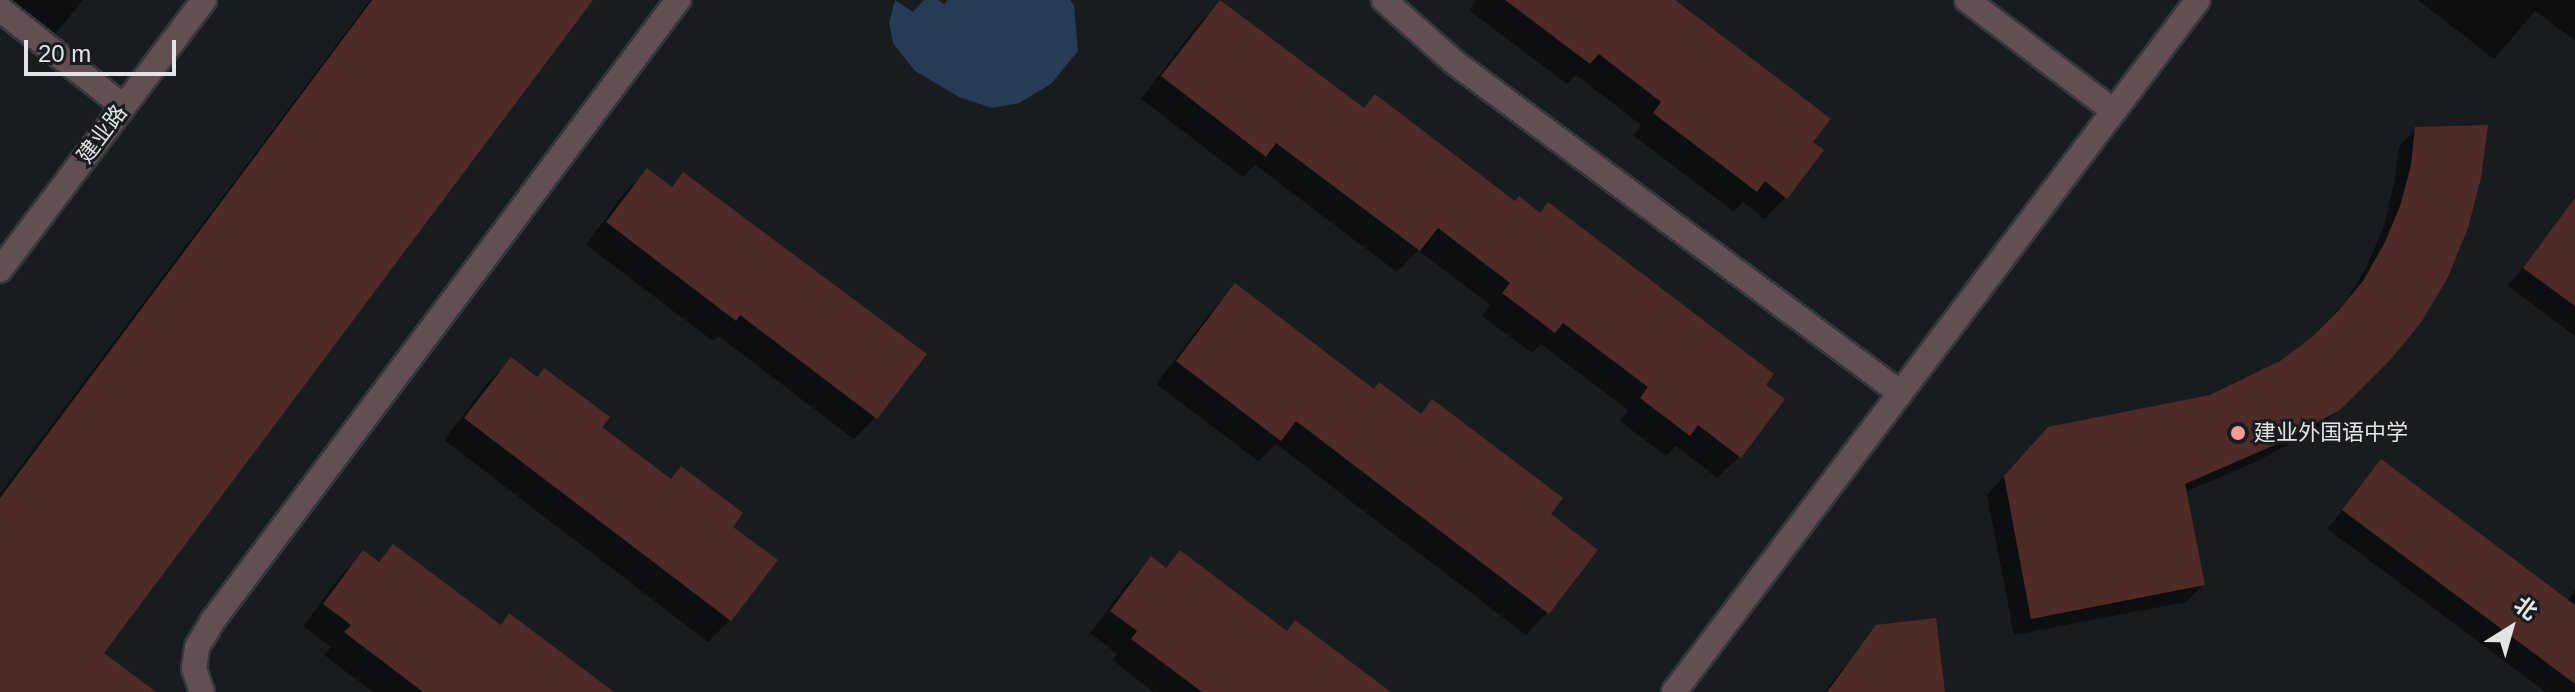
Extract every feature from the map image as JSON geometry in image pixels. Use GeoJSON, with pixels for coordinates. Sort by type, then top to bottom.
{"type":"FeatureCollection","features":[{"type":"Feature","properties":{"kind":"street","name":"建业路"},"geometry":{"type":"LineString","coordinates":[[0,270],[204,0]]}},
{"type":"Feature","properties":{"kind":"street"},"geometry":{"type":"LineString","coordinates":[[202,692],[194,669],[197,647],[214,619],[678,0]]}},
{"type":"Feature","properties":{"kind":"street"},"geometry":{"type":"LineString","coordinates":[[1384,0],[1454,62],[1899,392]]}},
{"type":"Feature","properties":{"kind":"street"},"geometry":{"type":"LineString","coordinates":[[1967,0],[2114,111]]}},
{"type":"Feature","properties":{"kind":"street"},"geometry":{"type":"LineString","coordinates":[[1674,692],[2198,0]]}},
{"type":"Feature","properties":{"kind":"street"},"geometry":{"type":"LineString","coordinates":[[0,9],[123,106]]}},
{"type":"Feature","properties":{"kind":"water"},"geometry":{"type":"Polygon","coordinates":[[[895,0],[913,12],[924,0],[938,0],[944,4],[947,0],[1070,0],[1074,5],[1078,51],[1051,84],[1019,103],[992,108],[959,97],[915,71],[893,43],[889,23],[895,0]]]}},
{"type":"Feature","properties":{"kind":"building"},"geometry":{"type":"Polygon","coordinates":[[[372,0],[593,0],[104,653],[156,692],[0,692],[0,498],[372,0]]]}},
{"type":"Feature","properties":{"kind":"building"},"geometry":{"type":"Polygon","coordinates":[[[1220,0],[1364,108],[1375,94],[1515,201],[1519,196],[1540,213],[1548,202],[1774,374],[1766,385],[1785,399],[1741,458],[1698,425],[1690,436],[1640,398],[1648,387],[1563,323],[1555,333],[1502,293],[1510,283],[1438,228],[1420,251],[1276,143],[1266,157],[1161,76],[1220,0]]]}},
{"type":"Feature","properties":{"kind":"building"},"geometry":{"type":"Polygon","coordinates":[[[1505,0],[1675,0],[1831,119],[1813,142],[1824,150],[1787,199],[1765,181],[1757,192],[1653,113],[1661,102],[1599,54],[1590,64],[1505,0]]]}},
{"type":"Feature","properties":{"kind":"building"},"geometry":{"type":"Polygon","coordinates":[[[2488,125],[2481,178],[2468,228],[2448,277],[2422,321],[2392,358],[2340,410],[2277,444],[2185,484],[2205,585],[2031,619],[2004,476],[2048,427],[2210,395],[2280,361],[2311,338],[2363,281],[2384,244],[2400,206],[2411,165],[2415,127],[2488,125]]]}},
{"type":"Feature","properties":{"kind":"building"},"geometry":{"type":"Polygon","coordinates":[[[647,168],[672,187],[683,172],[927,354],[877,419],[740,315],[736,321],[606,222],[647,168]]]}},
{"type":"Feature","properties":{"kind":"building"},"geometry":{"type":"Polygon","coordinates":[[[2575,198],[2575,306],[2523,268],[2575,198]]]}},
{"type":"Feature","properties":{"kind":"building"},"geometry":{"type":"Polygon","coordinates":[[[1235,283],[1374,389],[1379,382],[1421,414],[1432,399],[1563,498],[1551,514],[1598,550],[1549,614],[1296,421],[1281,441],[1176,361],[1235,283]]]}},
{"type":"Feature","properties":{"kind":"building"},"geometry":{"type":"Polygon","coordinates":[[[511,357],[537,377],[544,368],[610,417],[602,427],[671,479],[681,466],[743,513],[733,527],[778,560],[731,621],[464,418],[511,357]]]}},
{"type":"Feature","properties":{"kind":"building"},"geometry":{"type":"Polygon","coordinates":[[[2381,459],[2575,605],[2575,684],[2342,510],[2381,459]]]}},
{"type":"Feature","properties":{"kind":"building"},"geometry":{"type":"Polygon","coordinates":[[[393,544],[501,625],[509,613],[614,692],[423,692],[344,632],[351,625],[323,604],[363,550],[379,562],[393,544]]]}},
{"type":"Feature","properties":{"kind":"building"},"geometry":{"type":"Polygon","coordinates":[[[1180,550],[1287,631],[1295,620],[1391,692],[1202,692],[1131,639],[1137,631],[1110,611],[1151,556],[1166,568],[1180,550]]]}},
{"type":"Feature","properties":{"kind":"building"},"geometry":{"type":"Polygon","coordinates":[[[1936,618],[1945,692],[1827,692],[1876,625],[1936,618]]]}},
{"type":"Feature","properties":{"kind":"place","name":"建业外国语中学"},"geometry":{"type":"Point","coordinates":[2238,433]}}]}
